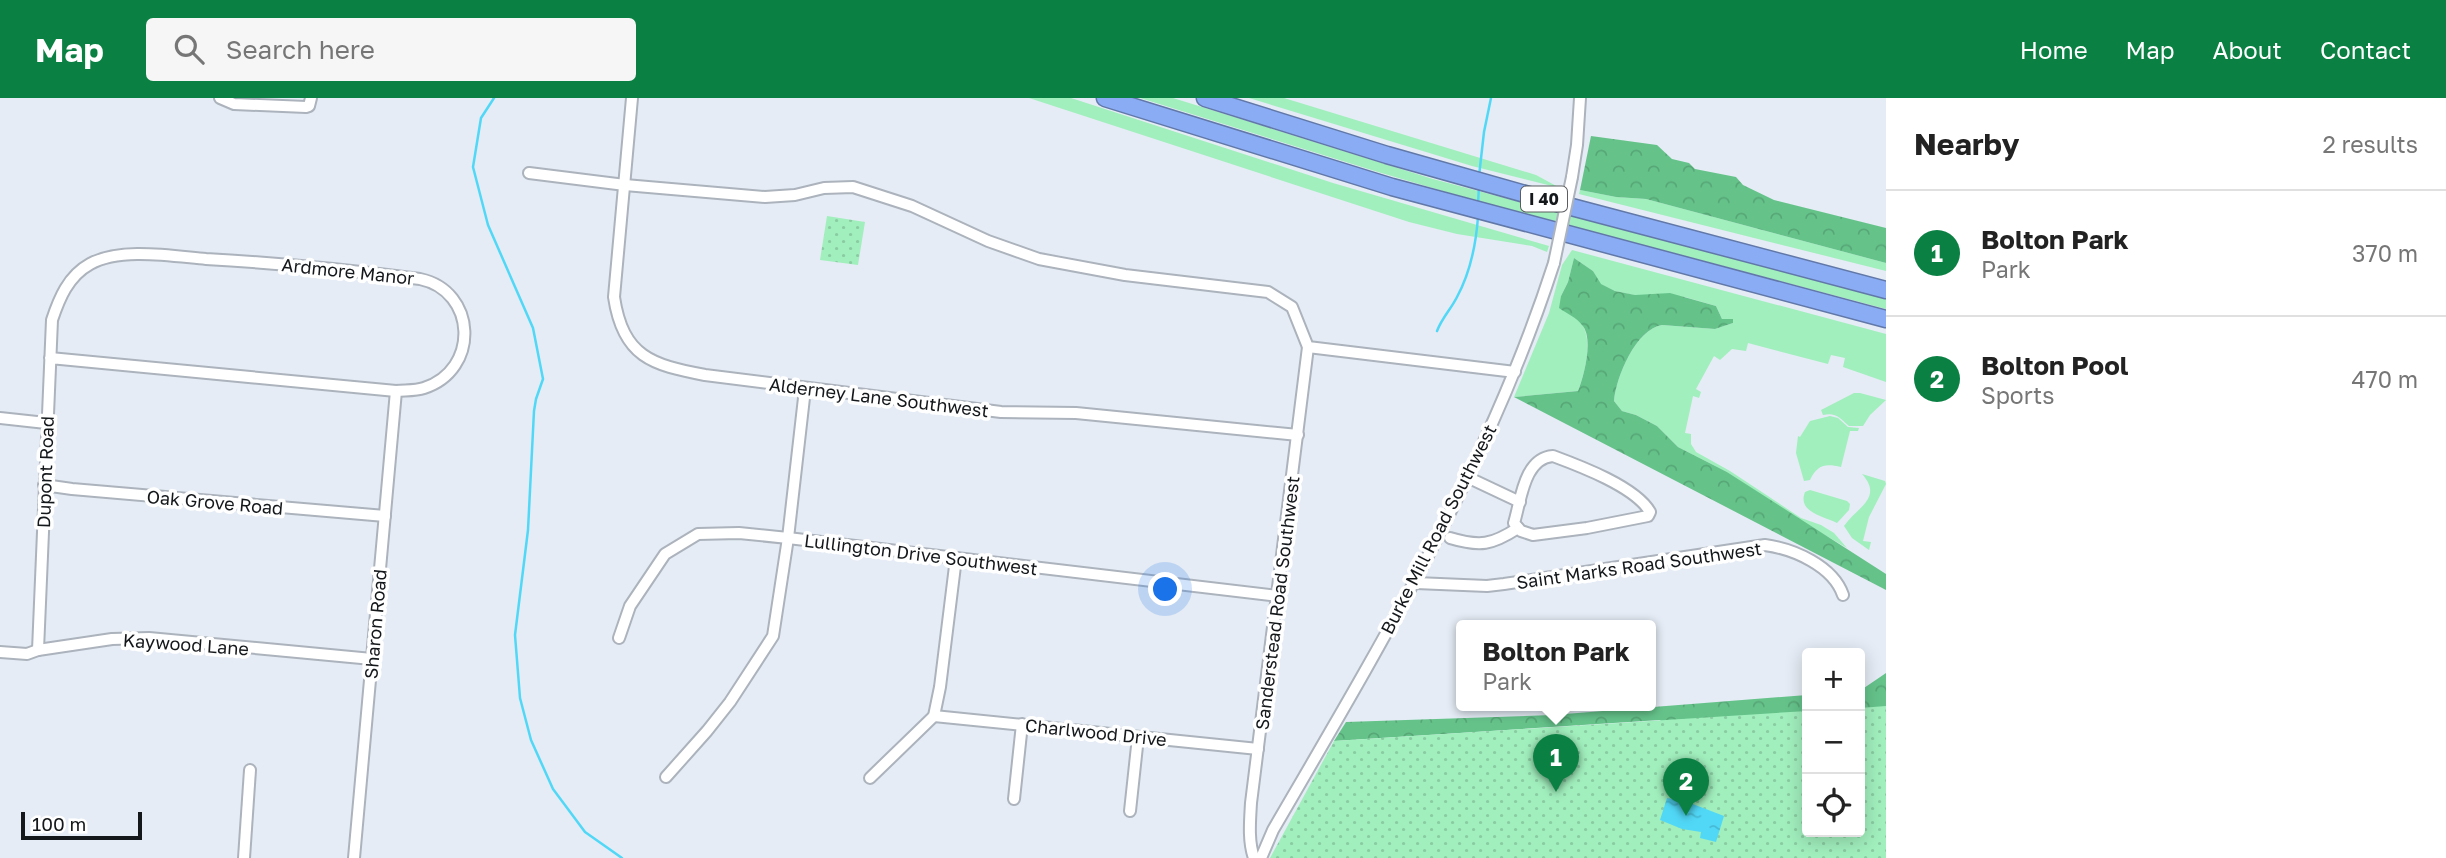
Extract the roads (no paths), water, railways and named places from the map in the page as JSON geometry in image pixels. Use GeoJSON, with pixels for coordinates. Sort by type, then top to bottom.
{"type":"FeatureCollection","features":[{"type":"Feature","properties":{"kind":"highway","name":"I 40"},"geometry":{"type":"LineString","coordinates":[[1105,98],[1392,187],[1886,319]]}},
{"type":"Feature","properties":{"kind":"highway","name":"I 40"},"geometry":{"type":"LineString","coordinates":[[1205,98],[1387,155],[1564,205],[1881,288]]}},
{"type":"Feature","properties":{"kind":"highway"},"geometry":{"type":"LineString","coordinates":[[1802,297],[1886,326]]}},
{"type":"Feature","properties":{"kind":"street"},"geometry":{"type":"LineString","coordinates":[[220,98],[234,104],[306,107],[309,106],[311,98]]}},
{"type":"Feature","properties":{"kind":"street","name":"Alderney Lane Southwest"},"geometry":{"type":"LineString","coordinates":[[632,98],[614,298],[619,319],[632,345],[648,360],[673,369],[805,389],[1001,412],[1076,413],[1298,435]]}},
{"type":"Feature","properties":{"kind":"street","name":"Burke Mill Road Southwest"},"geometry":{"type":"LineString","coordinates":[[1261,858],[1273,830],[1416,583],[1515,372],[1554,263],[1572,177],[1580,98]]}},
{"type":"Feature","properties":{"kind":"street"},"geometry":{"type":"LineString","coordinates":[[529,173],[625,185],[765,197],[795,195],[824,188],[853,187],[912,206],[986,240],[1039,259],[1125,275],[1268,292],[1292,307],[1308,347],[1515,372]]}},
{"type":"Feature","properties":{"kind":"street","name":"Ardmore Manor"},"geometry":{"type":"LineString","coordinates":[[50,358],[396,391],[418,390],[435,383],[450,372],[462,354],[465,335],[461,314],[449,295],[427,280],[268,262],[128,254],[113,256],[89,264],[60,295]]}},
{"type":"Feature","properties":{"kind":"street","name":"Dupont Road"},"geometry":{"type":"LineString","coordinates":[[38,650],[52,320],[60,295]]}},
{"type":"Feature","properties":{"kind":"street","name":"Sanderstead Road Southwest"},"geometry":{"type":"LineString","coordinates":[[1254,858],[1250,825],[1252,798],[1308,347]]}},
{"type":"Feature","properties":{"kind":"street"},"geometry":{"type":"LineString","coordinates":[[666,777],[730,702],[773,636],[788,538],[805,389]]}},
{"type":"Feature","properties":{"kind":"street","name":"Sharon Road"},"geometry":{"type":"LineString","coordinates":[[354,858],[396,391]]}},
{"type":"Feature","properties":{"kind":"street"},"geometry":{"type":"LineString","coordinates":[[0,418],[46,423]]}},
{"type":"Feature","properties":{"kind":"street"},"geometry":{"type":"LineString","coordinates":[[1553,456],[1577,465],[1623,489],[1644,503],[1650,513],[1648,516],[1587,528],[1533,535],[1518,528],[1514,523],[1527,477],[1534,464],[1542,457],[1553,456]]}},
{"type":"Feature","properties":{"kind":"street"},"geometry":{"type":"LineString","coordinates":[[1467,477],[1520,502]]}},
{"type":"Feature","properties":{"kind":"street","name":"Oak Grove Road"},"geometry":{"type":"LineString","coordinates":[[44,485],[386,516]]}},
{"type":"Feature","properties":{"kind":"street"},"geometry":{"type":"LineString","coordinates":[[1450,538],[1473,544],[1486,544],[1518,528]]}},
{"type":"Feature","properties":{"kind":"street","name":"Lullington Drive Southwest"},"geometry":{"type":"LineString","coordinates":[[620,639],[630,606],[665,554],[698,534],[739,533],[788,538],[1278,596]]}},
{"type":"Feature","properties":{"kind":"street","name":"Saint Marks Road Southwest"},"geometry":{"type":"LineString","coordinates":[[1416,583],[1496,585],[1765,545],[1798,555],[1829,573],[1836,580],[1843,595]]}},
{"type":"Feature","properties":{"kind":"street"},"geometry":{"type":"LineString","coordinates":[[870,778],[934,716],[956,558]]}},
{"type":"Feature","properties":{"kind":"street","name":"Kaywood Lane"},"geometry":{"type":"LineString","coordinates":[[0,652],[27,654],[112,639],[149,638],[372,659]]}},
{"type":"Feature","properties":{"kind":"street","name":"Charlwood Drive"},"geometry":{"type":"LineString","coordinates":[[934,716],[1258,749]]}},
{"type":"Feature","properties":{"kind":"street"},"geometry":{"type":"LineString","coordinates":[[1014,799],[1022,724]]}},
{"type":"Feature","properties":{"kind":"street"},"geometry":{"type":"LineString","coordinates":[[1130,810],[1138,737]]}},
{"type":"Feature","properties":{"kind":"street"},"geometry":{"type":"LineString","coordinates":[[244,858],[250,771]]}},
{"type":"Feature","properties":{"kind":"water"},"geometry":{"type":"Polygon","coordinates":[[[1667,798],[1685,801],[1724,816],[1716,842],[1700,838],[1701,832],[1682,829],[1660,820],[1667,798]]]}},
{"type":"Feature","properties":{"kind":"waterway"},"geometry":{"type":"LineString","coordinates":[[494,98],[481,118],[473,167],[488,225],[533,328],[543,379],[534,411],[528,530],[515,635],[520,698],[531,740],[553,789],[585,832],[622,858]]}},
{"type":"Feature","properties":{"kind":"waterway"},"geometry":{"type":"LineString","coordinates":[[1479,176],[1491,98]]}},
{"type":"Feature","properties":{"kind":"waterway"},"geometry":{"type":"LineString","coordinates":[[1478,204],[1479,186]]}},
{"type":"Feature","properties":{"kind":"waterway"},"geometry":{"type":"LineString","coordinates":[[1437,331],[1457,297],[1469,268],[1478,217]]}},
{"type":"Feature","properties":{"kind":"place","name":"Bolton Park"},"geometry":{"type":"Point","coordinates":[1556,792]}},
{"type":"Feature","properties":{"kind":"place","name":"Bolton Pool"},"geometry":{"type":"Point","coordinates":[1686,816]}}]}
